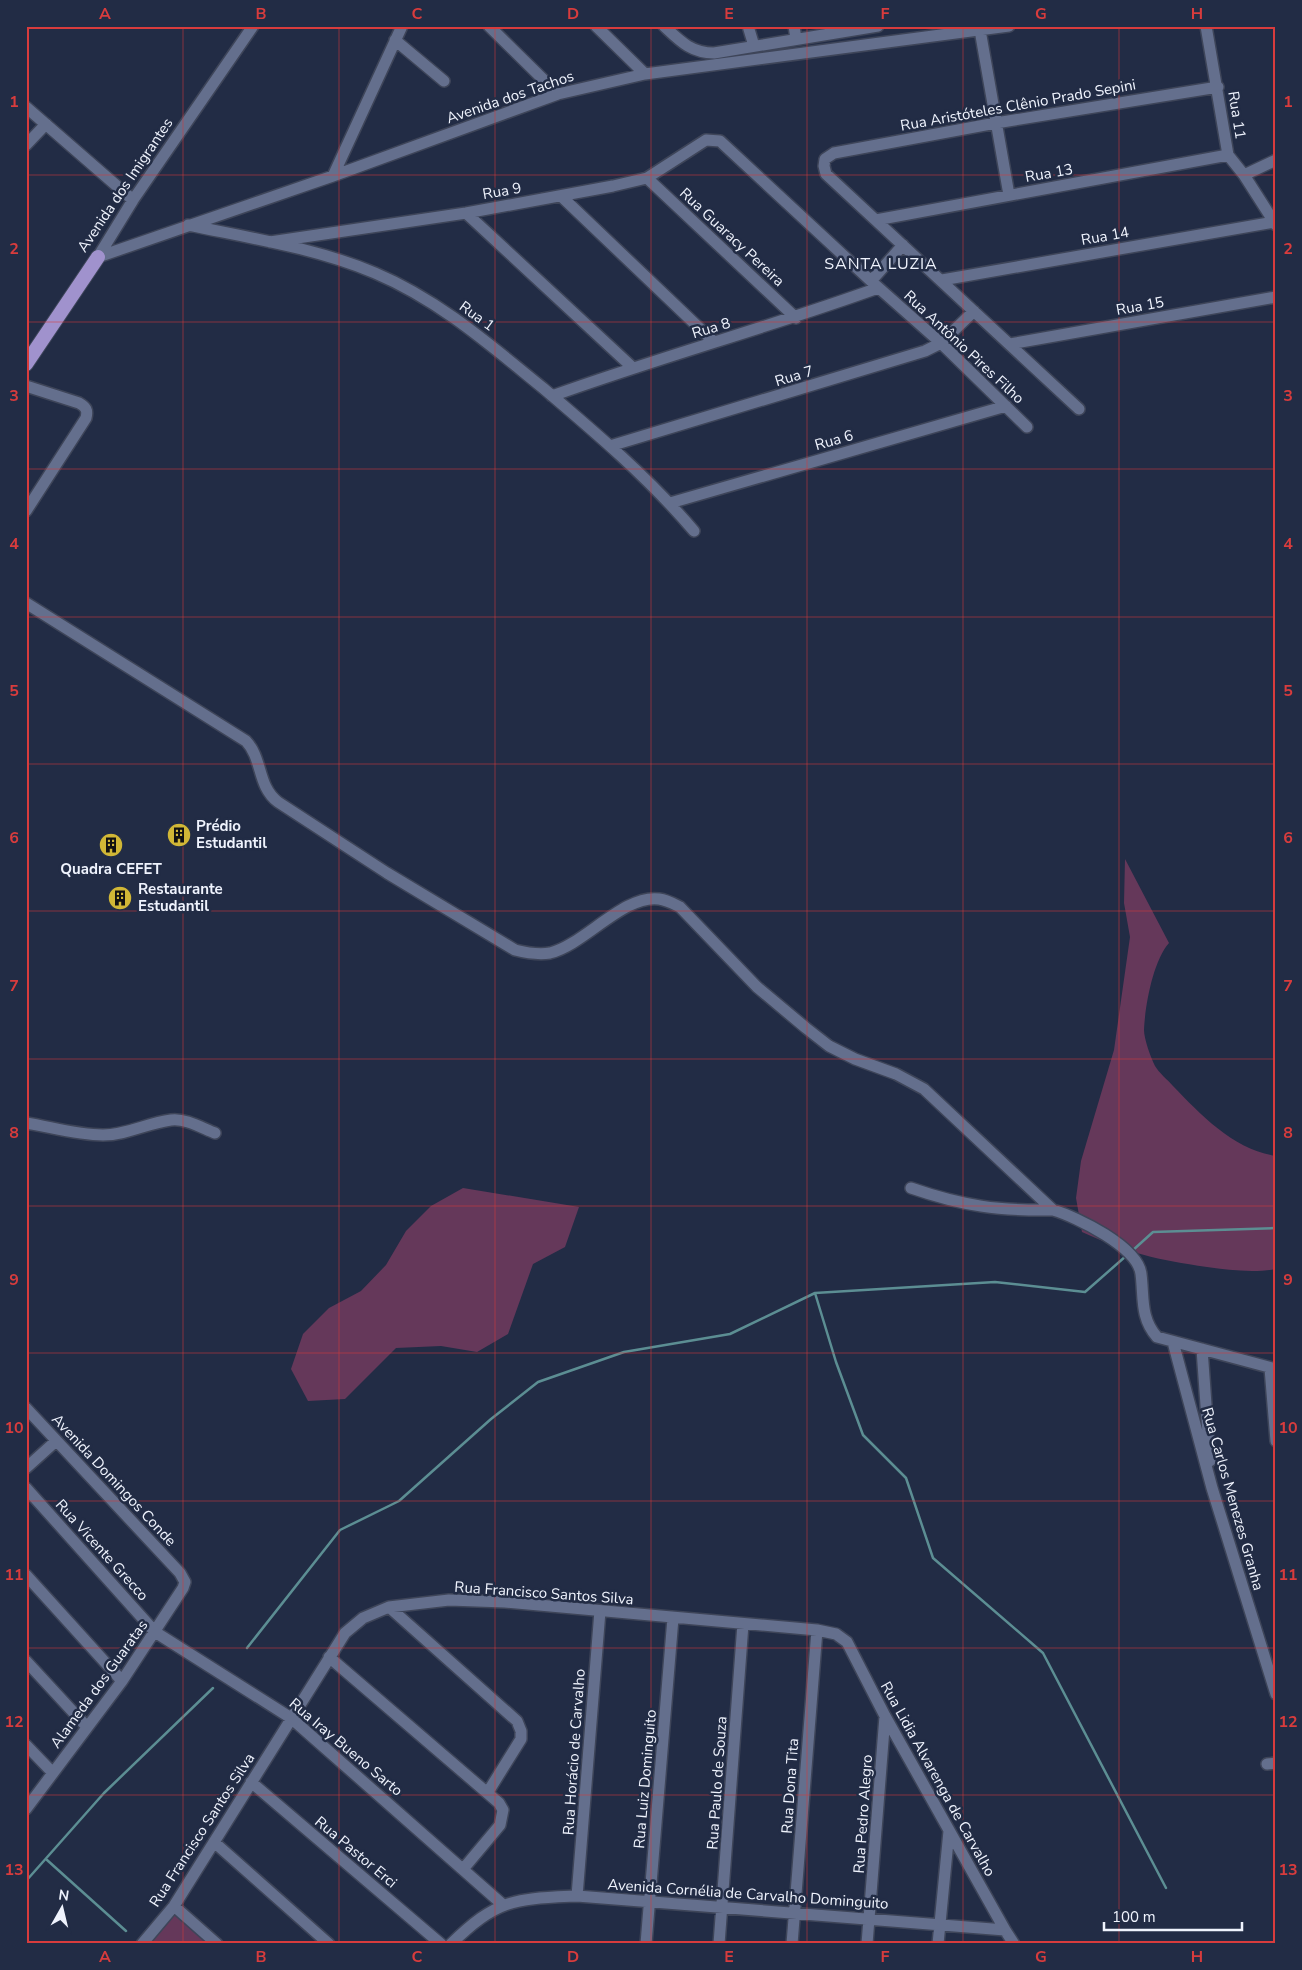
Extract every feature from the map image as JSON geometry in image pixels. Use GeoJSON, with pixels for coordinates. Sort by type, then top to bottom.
{"type":"FeatureCollection","features":[{"type":"Feature","properties":{"kind":"main road","name":"Avenida dos Imigrantes"},"geometry":{"type":"LineString","coordinates":[[26,364],[98,257]]}},
{"type":"Feature","properties":{"kind":"street","name":"Avenida dos Imigrantes"},"geometry":{"type":"LineString","coordinates":[[98,257],[133,200],[253,26]]}},
{"type":"Feature","properties":{"kind":"street"},"geometry":{"type":"LineString","coordinates":[[333,176],[402,26]]}},
{"type":"Feature","properties":{"kind":"street"},"geometry":{"type":"LineString","coordinates":[[489,26],[558,94]]}},
{"type":"Feature","properties":{"kind":"street"},"geometry":{"type":"LineString","coordinates":[[596,26],[645,74]]}},
{"type":"Feature","properties":{"kind":"street"},"geometry":{"type":"LineString","coordinates":[[664,26],[687,48],[701,53],[714,53],[878,26]]}},
{"type":"Feature","properties":{"kind":"street"},"geometry":{"type":"LineString","coordinates":[[748,26],[754,46]]}},
{"type":"Feature","properties":{"kind":"street"},"geometry":{"type":"LineString","coordinates":[[794,26],[796,39]]}},
{"type":"Feature","properties":{"kind":"street","name":"Avenida dos Tachos"},"geometry":{"type":"LineString","coordinates":[[98,257],[186,225],[333,176],[558,94],[645,74],[963,29],[980,30],[1009,26]]}},
{"type":"Feature","properties":{"kind":"street","name":"Rua 11"},"geometry":{"type":"LineString","coordinates":[[1206,26],[1218,87],[1228,155],[1244,175],[1275,223]]}},
{"type":"Feature","properties":{"kind":"street"},"geometry":{"type":"LineString","coordinates":[[980,30],[1010,195]]}},
{"type":"Feature","properties":{"kind":"street"},"geometry":{"type":"LineString","coordinates":[[395,40],[444,81]]}},
{"type":"Feature","properties":{"kind":"street","name":"Rua Aristóteles Clênio Prado Sepini"},"geometry":{"type":"LineString","coordinates":[[876,220],[826,174],[825,159],[834,153],[996,123],[1218,87]]}},
{"type":"Feature","properties":{"kind":"street"},"geometry":{"type":"LineString","coordinates":[[26,107],[133,200]]}},
{"type":"Feature","properties":{"kind":"street"},"geometry":{"type":"LineString","coordinates":[[26,144],[46,124]]}},
{"type":"Feature","properties":{"kind":"street","name":"Rua 9"},"geometry":{"type":"LineString","coordinates":[[270,242],[466,213],[647,178],[706,140],[720,140],[727,146]]}},
{"type":"Feature","properties":{"kind":"street","name":"Rua Antônio Pires Filho"},"geometry":{"type":"LineString","coordinates":[[727,146],[874,285],[941,343],[1028,427]]}},
{"type":"Feature","properties":{"kind":"street","name":"Rua 13"},"geometry":{"type":"LineString","coordinates":[[876,220],[1228,155]]}},
{"type":"Feature","properties":{"kind":"street"},"geometry":{"type":"LineString","coordinates":[[1244,175],[1276,160]]}},
{"type":"Feature","properties":{"kind":"street","name":"Rua Guaracy Pereira"},"geometry":{"type":"LineString","coordinates":[[647,178],[796,318]]}},
{"type":"Feature","properties":{"kind":"street"},"geometry":{"type":"LineString","coordinates":[[561,196],[714,342]]}},
{"type":"Feature","properties":{"kind":"street"},"geometry":{"type":"LineString","coordinates":[[466,213],[632,367]]}},
{"type":"Feature","properties":{"kind":"street"},"geometry":{"type":"LineString","coordinates":[[876,220],[1079,409]]}},
{"type":"Feature","properties":{"kind":"street","name":"Rua 14"},"geometry":{"type":"LineString","coordinates":[[942,280],[1275,223]]}},
{"type":"Feature","properties":{"kind":"street","name":"Rua 1"},"geometry":{"type":"LineString","coordinates":[[186,225],[270,242],[374,273],[412,291],[475,332],[552,396],[610,446],[670,503],[694,531]]}},
{"type":"Feature","properties":{"kind":"street","name":"Rua 8"},"geometry":{"type":"LineString","coordinates":[[552,396],[632,367],[796,318],[874,285],[902,245]]}},
{"type":"Feature","properties":{"kind":"street","name":"Rua 15"},"geometry":{"type":"LineString","coordinates":[[1010,344],[1276,297]]}},
{"type":"Feature","properties":{"kind":"street","name":"Rua 7"},"geometry":{"type":"LineString","coordinates":[[610,446],[908,358],[941,343],[974,311]]}},
{"type":"Feature","properties":{"kind":"street"},"geometry":{"type":"LineString","coordinates":[[26,386],[79,403],[84,406],[87,412],[86,418],[26,511]]}},
{"type":"Feature","properties":{"kind":"street","name":"Rua 6"},"geometry":{"type":"LineString","coordinates":[[670,503],[1006,406]]}},
{"type":"Feature","properties":{"kind":"street"},"geometry":{"type":"LineString","coordinates":[[26,603],[246,741],[254,753],[264,787],[270,796],[278,802],[388,873],[516,950],[533,954],[551,953],[570,944],[622,909],[649,899],[668,901],[680,908],[757,987],[806,1028],[829,1046],[855,1059],[896,1074],[924,1089],[1054,1210]]}},
{"type":"Feature","properties":{"kind":"street"},"geometry":{"type":"LineString","coordinates":[[26,1123],[85,1134],[104,1135],[125,1133],[172,1120],[185,1121],[215,1133]]}},
{"type":"Feature","properties":{"kind":"street"},"geometry":{"type":"LineString","coordinates":[[911,1188],[951,1202],[982,1207],[1021,1211],[1054,1210],[1073,1216],[1103,1234],[1134,1259],[1141,1272],[1143,1305],[1153,1332],[1157,1336],[1172,1342],[1273,1368],[1276,1441]]}},
{"type":"Feature","properties":{"kind":"street","name":"Rua Carlos Menezes Granha"},"geometry":{"type":"LineString","coordinates":[[1172,1342],[1212,1488],[1271,1664],[1276,1694]]}},
{"type":"Feature","properties":{"kind":"street"},"geometry":{"type":"LineString","coordinates":[[1202,1349],[1212,1488]]}},
{"type":"Feature","properties":{"kind":"street","name":"Avenida Domingos Conde"},"geometry":{"type":"LineString","coordinates":[[26,1408],[180,1573]]}},
{"type":"Feature","properties":{"kind":"street"},"geometry":{"type":"LineString","coordinates":[[26,1468],[56,1441]]}},
{"type":"Feature","properties":{"kind":"street","name":"Rua Vicente Grecco"},"geometry":{"type":"LineString","coordinates":[[26,1488],[156,1632]]}},
{"type":"Feature","properties":{"kind":"street","name":"Alameda dos Guaratas"},"geometry":{"type":"LineString","coordinates":[[26,1809],[122,1681],[156,1632],[183,1588],[184,1582],[180,1573]]}},
{"type":"Feature","properties":{"kind":"street"},"geometry":{"type":"LineString","coordinates":[[26,1575],[122,1681]]}},
{"type":"Feature","properties":{"kind":"street","name":"Rua Francisco Santos Silva"},"geometry":{"type":"LineString","coordinates":[[142,1944],[174,1906],[345,1633],[363,1618],[389,1607],[449,1600],[505,1602],[817,1630],[836,1634],[847,1642]]}},
{"type":"Feature","properties":{"kind":"street"},"geometry":{"type":"LineString","coordinates":[[389,1607],[517,1721],[522,1731],[521,1739],[488,1792]]}},
{"type":"Feature","properties":{"kind":"street","name":"Rua Horácio de Carvalho"},"geometry":{"type":"LineString","coordinates":[[577,1896],[600,1611]]}},
{"type":"Feature","properties":{"kind":"street","name":"Rua Luiz Dominguito"},"geometry":{"type":"LineString","coordinates":[[646,1944],[674,1618]]}},
{"type":"Feature","properties":{"kind":"street","name":"Rua Paulo de Souza"},"geometry":{"type":"LineString","coordinates":[[719,1944],[743,1624]]}},
{"type":"Feature","properties":{"kind":"street","name":"Rua Dona Tita"},"geometry":{"type":"LineString","coordinates":[[792,1944],[817,1630]]}},
{"type":"Feature","properties":{"kind":"street","name":"Rua Iray Bueno Sarto"},"geometry":{"type":"LineString","coordinates":[[156,1632],[291,1718],[464,1868],[502,1904]]}},
{"type":"Feature","properties":{"kind":"street","name":"Rua Lidia Alvarenga de Carvalho"},"geometry":{"type":"LineString","coordinates":[[847,1642],[885,1716],[1013,1943]]}},
{"type":"Feature","properties":{"kind":"street"},"geometry":{"type":"LineString","coordinates":[[329,1657],[488,1792],[503,1810],[500,1825],[464,1868]]}},
{"type":"Feature","properties":{"kind":"street"},"geometry":{"type":"LineString","coordinates":[[26,1661],[87,1727]]}},
{"type":"Feature","properties":{"kind":"street","name":"Rua Pedro Alegro"},"geometry":{"type":"LineString","coordinates":[[867,1944],[885,1716]]}},
{"type":"Feature","properties":{"kind":"street"},"geometry":{"type":"LineString","coordinates":[[26,1745],[53,1773]]}},
{"type":"Feature","properties":{"kind":"street","name":"Rua Pastor Erci"},"geometry":{"type":"LineString","coordinates":[[251,1782],[441,1944]]}},
{"type":"Feature","properties":{"kind":"street"},"geometry":{"type":"LineString","coordinates":[[938,1944],[949,1831]]}},
{"type":"Feature","properties":{"kind":"street"},"geometry":{"type":"LineString","coordinates":[[214,1842],[329,1944]]}},
{"type":"Feature","properties":{"kind":"street","name":"Avenida Cornélia de Carvalho Dominguito"},"geometry":{"type":"LineString","coordinates":[[451,1944],[472,1923],[502,1904],[527,1898],[577,1896],[870,1917],[939,1926],[1005,1930]]}},
{"type":"Feature","properties":{"kind":"street"},"geometry":{"type":"LineString","coordinates":[[174,1906],[218,1944]]}},
{"type":"Feature","properties":{"kind":"shaded area"},"geometry":{"type":"Polygon","coordinates":[[[1125,859],[1169,943],[1158,961],[1148,997],[1144,1030],[1150,1053],[1155,1066],[1161,1074],[1219,1130],[1246,1147],[1276,1156],[1276,1269],[1259,1271],[1232,1270],[1173,1262],[1143,1255],[1082,1232],[1076,1198],[1081,1161],[1114,1050],[1130,937],[1124,903],[1125,859]]]}},
{"type":"Feature","properties":{"kind":"shaded area"},"geometry":{"type":"Polygon","coordinates":[[[463,1188],[579,1207],[565,1247],[533,1264],[508,1334],[477,1352],[441,1346],[396,1348],[345,1399],[308,1401],[291,1369],[303,1334],[329,1308],[361,1291],[386,1265],[406,1231],[431,1206],[463,1188]]]}},
{"type":"Feature","properties":{"kind":"shaded area"},"geometry":{"type":"Polygon","coordinates":[[[174,1910],[212,1944],[146,1944],[174,1910]]]}},
{"type":"Feature","properties":{"kind":"waterway"},"geometry":{"type":"LineString","coordinates":[[1132,1251],[1153,1232],[1276,1228]]}},
{"type":"Feature","properties":{"kind":"waterway"},"geometry":{"type":"LineString","coordinates":[[247,1648],[340,1530],[399,1501],[491,1419],[538,1382],[624,1352],[730,1334],[815,1293],[995,1282],[1085,1292],[1126,1256]]}},
{"type":"Feature","properties":{"kind":"waterway"},"geometry":{"type":"LineString","coordinates":[[815,1293],[836,1362],[863,1435],[906,1478],[933,1558],[1043,1653],[1166,1888]]}},
{"type":"Feature","properties":{"kind":"waterway"},"geometry":{"type":"LineString","coordinates":[[26,1881],[104,1793],[213,1688]]}},
{"type":"Feature","properties":{"kind":"waterway"},"geometry":{"type":"LineString","coordinates":[[47,1860],[126,1931]]}},
{"type":"Feature","properties":{"kind":"place","name":"Prédio Estudantil"},"geometry":{"type":"Point","coordinates":[179,835]}},
{"type":"Feature","properties":{"kind":"place","name":"Quadra CEFET"},"geometry":{"type":"Point","coordinates":[111,845]}},
{"type":"Feature","properties":{"kind":"place","name":"Restaurante Estudantil"},"geometry":{"type":"Point","coordinates":[120,898]}},
{"type":"Feature","properties":{"kind":"district","name":"SANTA LUZIA"},"geometry":{"type":"Point","coordinates":[881,263]}}]}
